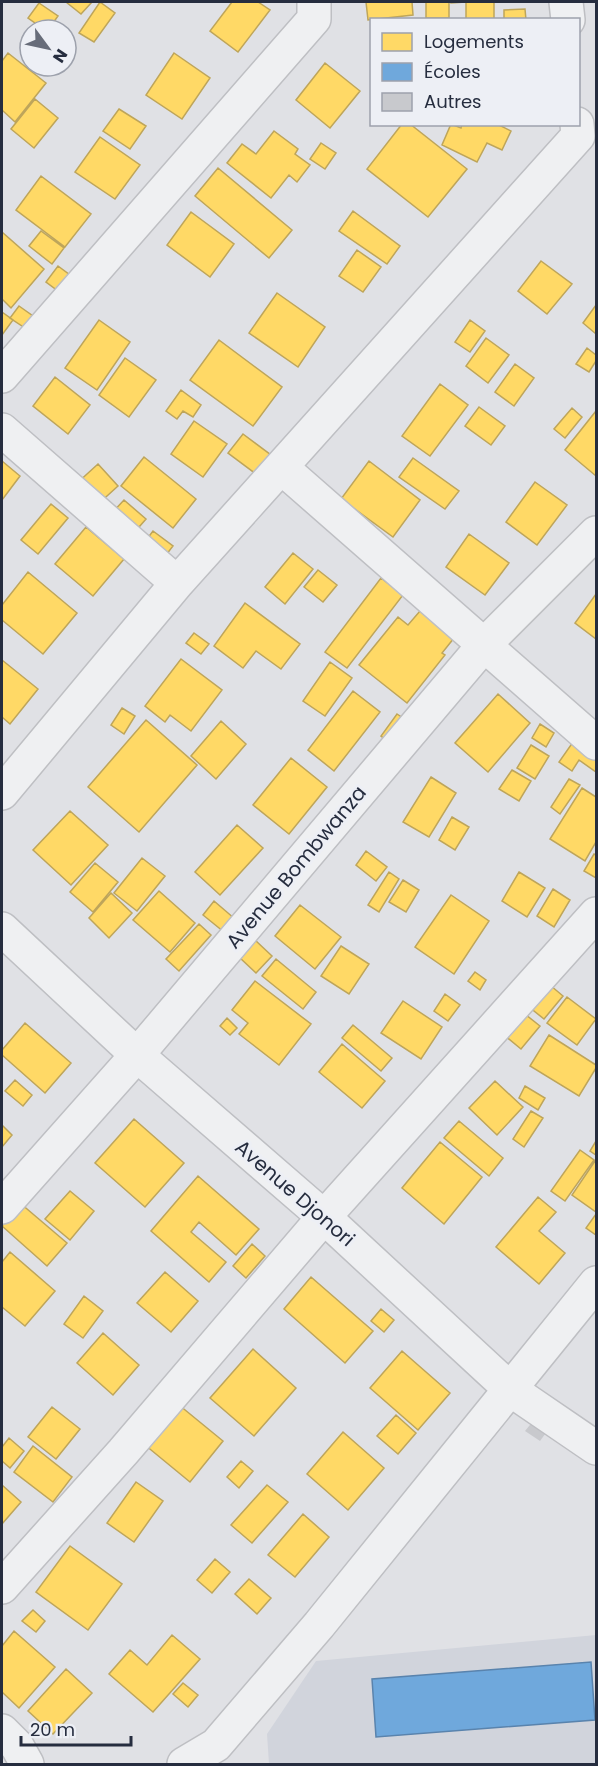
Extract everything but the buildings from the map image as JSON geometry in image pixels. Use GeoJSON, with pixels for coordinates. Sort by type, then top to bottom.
{"type":"FeatureCollection","features":[{"type":"Feature","properties":{"kind":"street"},"geometry":{"type":"LineString","coordinates":[[2,376],[314,19],[314,2]]}},
{"type":"Feature","properties":{"kind":"street"},"geometry":{"type":"LineString","coordinates":[[566,2],[568,18]]}},
{"type":"Feature","properties":{"kind":"street"},"geometry":{"type":"LineString","coordinates":[[2,792],[177,583],[584,133]]}},
{"type":"Feature","properties":{"kind":"street"},"geometry":{"type":"LineString","coordinates":[[2,430],[177,583]]}},
{"type":"Feature","properties":{"kind":"street"},"geometry":{"type":"LineString","coordinates":[[281,467],[597,743]]}},
{"type":"Feature","properties":{"kind":"street","name":"Avenue Bombwanza"},"geometry":{"type":"LineString","coordinates":[[2,1207],[137,1055],[484,645],[597,533]]}},
{"type":"Feature","properties":{"kind":"street"},"geometry":{"type":"LineString","coordinates":[[2,1587],[123,1452],[324,1217],[597,914]]}},
{"type":"Feature","properties":{"kind":"street","name":"Avenue Djonori"},"geometry":{"type":"LineString","coordinates":[[2,928],[137,1055],[324,1217],[511,1390],[597,1448]]}},
{"type":"Feature","properties":{"kind":"street"},"geometry":{"type":"LineString","coordinates":[[184,1764],[216,1745],[320,1625],[597,1283]]}},
{"type":"Feature","properties":{"kind":"street"},"geometry":{"type":"LineString","coordinates":[[2,1731],[17,1746],[27,1764]]}},
{"type":"Feature","properties":{"kind":"shaded area"},"geometry":{"type":"Polygon","coordinates":[[[596,1635],[596,1764],[269,1764],[267,1734],[316,1661],[596,1635]]]}}]}
